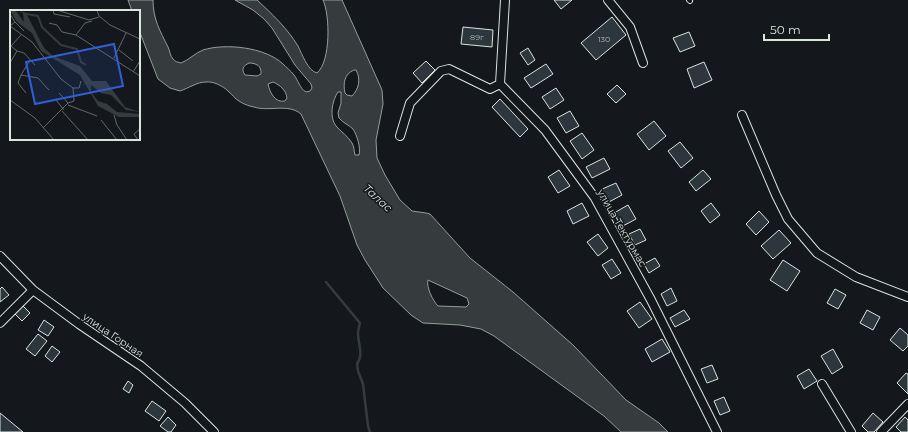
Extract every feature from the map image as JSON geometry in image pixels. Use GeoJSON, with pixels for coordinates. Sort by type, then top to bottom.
{"type":"FeatureCollection","features":[{"type":"Feature","properties":{"kind":"street"},"geometry":{"type":"LineString","coordinates":[[400,136],[410,103],[442,71],[449,69],[490,89],[500,84],[505,0]]}},
{"type":"Feature","properties":{"kind":"street"},"geometry":{"type":"LineString","coordinates":[[608,0],[630,27],[643,63]]}},
{"type":"Feature","properties":{"kind":"street","name":"улица Тектурмас"},"geometry":{"type":"LineString","coordinates":[[500,84],[545,130],[595,198],[651,300],[717,432]]}},
{"type":"Feature","properties":{"kind":"street"},"geometry":{"type":"LineString","coordinates":[[742,115],[776,195],[788,219],[817,253],[856,277],[908,297]]}},
{"type":"Feature","properties":{"kind":"street","name":"улица Горная"},"geometry":{"type":"LineString","coordinates":[[0,256],[33,290],[141,366],[185,403],[214,432]]}},
{"type":"Feature","properties":{"kind":"street"},"geometry":{"type":"LineString","coordinates":[[0,324],[33,290]]}},
{"type":"Feature","properties":{"kind":"street"},"geometry":{"type":"LineString","coordinates":[[822,384],[851,432]]}},
{"type":"Feature","properties":{"kind":"street"},"geometry":{"type":"LineString","coordinates":[[881,432],[908,404]]}},
{"type":"Feature","properties":{"kind":"water","name":"Талас"},"geometry":{"type":"Polygon","coordinates":[[[128,0],[153,0],[154,13],[158,25],[174,60],[181,63],[200,51],[212,48],[233,47],[256,50],[275,58],[283,64],[293,74],[302,89],[306,92],[310,91],[312,88],[311,84],[295,65],[272,28],[253,10],[235,0],[257,0],[289,33],[298,46],[308,66],[317,73],[322,67],[325,59],[328,38],[327,16],[323,0],[342,0],[382,90],[383,104],[376,140],[377,158],[400,200],[412,211],[430,214],[470,258],[513,292],[573,345],[626,400],[659,423],[668,432],[621,432],[604,416],[494,336],[481,329],[460,325],[423,323],[411,315],[383,288],[365,260],[357,245],[340,196],[301,114],[284,108],[266,109],[246,105],[223,87],[212,82],[199,83],[180,91],[170,88],[158,79],[140,33],[140,10],[132,10],[128,0]],[[249,63],[243,69],[245,75],[257,76],[261,74],[261,69],[256,64],[249,63]],[[354,70],[346,77],[344,86],[345,93],[352,96],[358,87],[359,80],[358,73],[354,70]],[[273,82],[268,84],[270,91],[276,99],[285,101],[287,98],[282,88],[273,82]],[[338,92],[332,109],[334,122],[336,126],[349,138],[354,147],[355,155],[359,155],[359,145],[353,129],[339,118],[338,113],[341,103],[341,92],[338,92]],[[428,280],[432,297],[438,306],[466,307],[469,304],[467,298],[428,280]]]}},
{"type":"Feature","properties":{"kind":"building"},"geometry":{"type":"Polygon","coordinates":[[[554,0],[572,0],[561,9],[554,0]]]}},
{"type":"Feature","properties":{"kind":"building"},"geometry":{"type":"Polygon","coordinates":[[[612,17],[626,35],[596,60],[581,43],[612,17]]]}},
{"type":"Feature","properties":{"kind":"building"},"geometry":{"type":"Polygon","coordinates":[[[463,27],[493,30],[492,47],[461,44],[463,27]]]}},
{"type":"Feature","properties":{"kind":"building"},"geometry":{"type":"Polygon","coordinates":[[[689,32],[695,46],[680,52],[673,38],[689,32]]]}},
{"type":"Feature","properties":{"kind":"building"},"geometry":{"type":"Polygon","coordinates":[[[528,48],[535,60],[528,65],[520,53],[528,48]]]}},
{"type":"Feature","properties":{"kind":"building"},"geometry":{"type":"Polygon","coordinates":[[[426,61],[435,70],[422,83],[413,73],[426,61]]]}},
{"type":"Feature","properties":{"kind":"building"},"geometry":{"type":"Polygon","coordinates":[[[704,62],[712,80],[694,88],[687,69],[704,62]]]}},
{"type":"Feature","properties":{"kind":"building"},"geometry":{"type":"Polygon","coordinates":[[[546,64],[553,74],[531,88],[524,78],[546,64]]]}},
{"type":"Feature","properties":{"kind":"building"},"geometry":{"type":"Polygon","coordinates":[[[617,85],[626,94],[616,103],[607,94],[617,85]]]}},
{"type":"Feature","properties":{"kind":"building"},"geometry":{"type":"Polygon","coordinates":[[[556,88],[564,100],[550,109],[542,97],[556,88]]]}},
{"type":"Feature","properties":{"kind":"building"},"geometry":{"type":"Polygon","coordinates":[[[500,99],[528,129],[520,137],[492,107],[500,99]]]}},
{"type":"Feature","properties":{"kind":"building"},"geometry":{"type":"Polygon","coordinates":[[[570,111],[579,126],[566,133],[557,118],[570,111]]]}},
{"type":"Feature","properties":{"kind":"building"},"geometry":{"type":"Polygon","coordinates":[[[654,121],[666,136],[649,150],[637,134],[654,121]]]}},
{"type":"Feature","properties":{"kind":"building"},"geometry":{"type":"Polygon","coordinates":[[[582,133],[594,150],[582,159],[570,141],[582,133]]]}},
{"type":"Feature","properties":{"kind":"building"},"geometry":{"type":"Polygon","coordinates":[[[680,142],[693,158],[681,168],[668,151],[680,142]]]}},
{"type":"Feature","properties":{"kind":"building"},"geometry":{"type":"Polygon","coordinates":[[[604,158],[610,169],[592,178],[586,167],[604,158]]]}},
{"type":"Feature","properties":{"kind":"building"},"geometry":{"type":"Polygon","coordinates":[[[559,170],[570,186],[558,193],[548,177],[559,170]]]}},
{"type":"Feature","properties":{"kind":"building"},"geometry":{"type":"Polygon","coordinates":[[[703,170],[711,179],[696,191],[689,182],[703,170]]]}},
{"type":"Feature","properties":{"kind":"building"},"geometry":{"type":"Polygon","coordinates":[[[616,183],[622,195],[607,203],[600,190],[616,183]]]}},
{"type":"Feature","properties":{"kind":"building"},"geometry":{"type":"Polygon","coordinates":[[[582,203],[589,216],[573,224],[567,211],[582,203]]]}},
{"type":"Feature","properties":{"kind":"building"},"geometry":{"type":"Polygon","coordinates":[[[711,203],[720,215],[710,223],[701,211],[711,203]]]}},
{"type":"Feature","properties":{"kind":"building"},"geometry":{"type":"Polygon","coordinates":[[[628,205],[636,219],[621,227],[614,213],[628,205]]]}},
{"type":"Feature","properties":{"kind":"building"},"geometry":{"type":"Polygon","coordinates":[[[759,211],[769,222],[756,235],[746,224],[759,211]]]}},
{"type":"Feature","properties":{"kind":"building"},"geometry":{"type":"Polygon","coordinates":[[[640,229],[646,240],[635,245],[629,234],[640,229]]]}},
{"type":"Feature","properties":{"kind":"building"},"geometry":{"type":"Polygon","coordinates":[[[779,230],[791,243],[773,259],[761,246],[779,230]]]}},
{"type":"Feature","properties":{"kind":"building"},"geometry":{"type":"Polygon","coordinates":[[[598,234],[608,248],[598,256],[587,242],[598,234]]]}},
{"type":"Feature","properties":{"kind":"building"},"geometry":{"type":"Polygon","coordinates":[[[655,258],[660,266],[649,273],[644,264],[655,258]]]}},
{"type":"Feature","properties":{"kind":"building"},"geometry":{"type":"Polygon","coordinates":[[[612,259],[621,273],[611,279],[602,265],[612,259]]]}},
{"type":"Feature","properties":{"kind":"building"},"geometry":{"type":"Polygon","coordinates":[[[783,260],[800,271],[787,291],[770,280],[783,260]]]}},
{"type":"Feature","properties":{"kind":"building"},"geometry":{"type":"Polygon","coordinates":[[[2,287],[9,295],[0,302],[0,289],[2,287]]]}},
{"type":"Feature","properties":{"kind":"building"},"geometry":{"type":"Polygon","coordinates":[[[671,288],[677,301],[667,306],[661,294],[671,288]]]}},
{"type":"Feature","properties":{"kind":"building"},"geometry":{"type":"Polygon","coordinates":[[[835,289],[846,295],[838,309],[827,303],[835,289]]]}},
{"type":"Feature","properties":{"kind":"building"},"geometry":{"type":"Polygon","coordinates":[[[640,302],[652,319],[639,328],[627,311],[640,302]]]}},
{"type":"Feature","properties":{"kind":"building"},"geometry":{"type":"Polygon","coordinates":[[[22,305],[30,313],[22,321],[14,313],[22,305]]]}},
{"type":"Feature","properties":{"kind":"building"},"geometry":{"type":"Polygon","coordinates":[[[684,310],[690,319],[675,327],[670,318],[684,310]]]}},
{"type":"Feature","properties":{"kind":"building"},"geometry":{"type":"Polygon","coordinates":[[[867,310],[880,317],[873,330],[860,323],[867,310]]]}},
{"type":"Feature","properties":{"kind":"building"},"geometry":{"type":"Polygon","coordinates":[[[44,320],[54,327],[48,336],[38,330],[44,320]]]}},
{"type":"Feature","properties":{"kind":"building"},"geometry":{"type":"Polygon","coordinates":[[[900,328],[908,335],[908,346],[903,351],[890,340],[900,328]]]}},
{"type":"Feature","properties":{"kind":"building"},"geometry":{"type":"Polygon","coordinates":[[[38,334],[47,341],[35,356],[26,349],[38,334]]]}},
{"type":"Feature","properties":{"kind":"building"},"geometry":{"type":"Polygon","coordinates":[[[662,339],[670,352],[652,362],[645,349],[662,339]]]}},
{"type":"Feature","properties":{"kind":"building"},"geometry":{"type":"Polygon","coordinates":[[[52,346],[60,352],[52,362],[45,356],[52,346]]]}},
{"type":"Feature","properties":{"kind":"building"},"geometry":{"type":"Polygon","coordinates":[[[833,349],[843,367],[832,374],[821,356],[833,349]]]}},
{"type":"Feature","properties":{"kind":"building"},"geometry":{"type":"Polygon","coordinates":[[[712,365],[718,379],[707,383],[701,369],[712,365]]]}},
{"type":"Feature","properties":{"kind":"building"},"geometry":{"type":"Polygon","coordinates":[[[809,369],[817,381],[804,389],[797,376],[809,369]]]}},
{"type":"Feature","properties":{"kind":"building"},"geometry":{"type":"Polygon","coordinates":[[[906,373],[908,374],[908,394],[897,383],[906,373]]]}},
{"type":"Feature","properties":{"kind":"building"},"geometry":{"type":"Polygon","coordinates":[[[128,381],[133,385],[129,393],[123,389],[128,381]]]}},
{"type":"Feature","properties":{"kind":"building"},"geometry":{"type":"Polygon","coordinates":[[[724,397],[730,411],[720,415],[714,401],[724,397]]]}},
{"type":"Feature","properties":{"kind":"building"},"geometry":{"type":"Polygon","coordinates":[[[152,401],[166,411],[159,421],[145,411],[152,401]]]}},
{"type":"Feature","properties":{"kind":"building"},"geometry":{"type":"Polygon","coordinates":[[[0,413],[23,432],[0,432],[0,413]]]}},
{"type":"Feature","properties":{"kind":"building"},"geometry":{"type":"Polygon","coordinates":[[[873,413],[883,422],[874,432],[868,432],[862,426],[873,413]]]}},
{"type":"Feature","properties":{"kind":"building"},"geometry":{"type":"Polygon","coordinates":[[[168,417],[176,425],[171,432],[168,432],[160,426],[168,417]]]}},
{"type":"Feature","properties":{"kind":"building"},"geometry":{"type":"Polygon","coordinates":[[[905,417],[908,420],[908,432],[901,432],[896,427],[905,417]]]}},
{"type":"Feature","properties":{"kind":"waterway"},"geometry":{"type":"LineString","coordinates":[[326,282],[360,323],[358,330],[360,356],[357,364],[363,384],[370,432]]}}]}
